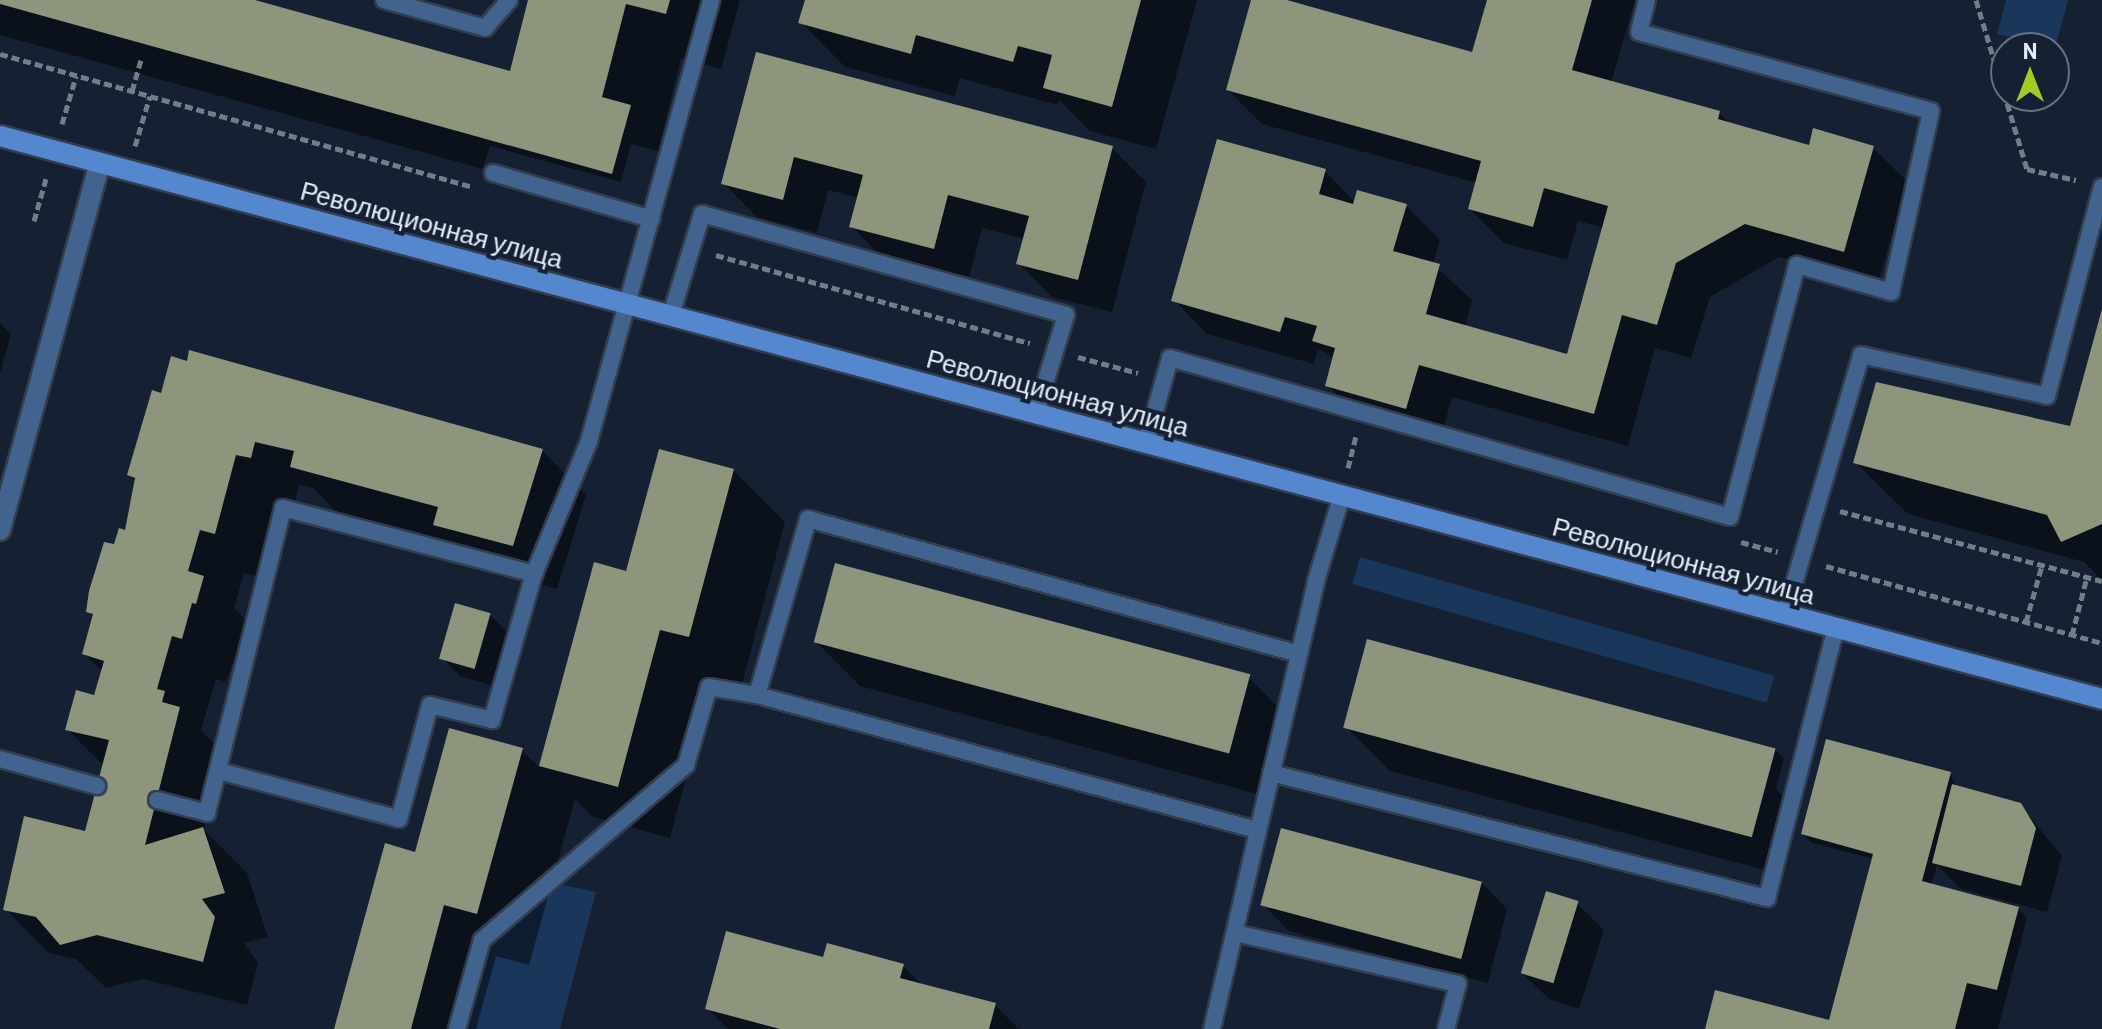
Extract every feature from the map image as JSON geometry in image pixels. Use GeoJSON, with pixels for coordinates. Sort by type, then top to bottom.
{"type":"FeatureCollection","features":[{"type":"Feature","properties":{"kind":"main road","name":"Революционная улица"},"geometry":{"type":"LineString","coordinates":[[0,136],[2102,699]]}},
{"type":"Feature","properties":{"kind":"street"},"geometry":{"type":"LineString","coordinates":[[0,530],[100,163]]}},
{"type":"Feature","properties":{"kind":"lane"},"geometry":{"type":"LineString","coordinates":[[384,0],[485,28],[509,0]]}},
{"type":"Feature","properties":{"kind":"lane"},"geometry":{"type":"LineString","coordinates":[[219,771],[399,819],[430,705],[492,720],[534,574],[589,441],[711,0]]}},
{"type":"Feature","properties":{"kind":"lane"},"geometry":{"type":"LineString","coordinates":[[1146,443],[1170,358],[1730,517],[1797,265],[1891,292],[1931,111],[1639,32],[1647,0]]}},
{"type":"Feature","properties":{"kind":"lane"},"geometry":{"type":"LineString","coordinates":[[493,173],[651,219]]}},
{"type":"Feature","properties":{"kind":"lane"},"geometry":{"type":"LineString","coordinates":[[1785,614],[1861,355],[2047,396],[2094,185]]}},
{"type":"Feature","properties":{"kind":"lane"},"geometry":{"type":"LineString","coordinates":[[671,315],[702,214],[1066,315],[1036,413]]}},
{"type":"Feature","properties":{"kind":"lane"},"geometry":{"type":"LineString","coordinates":[[1212,1029],[1299,654],[1342,495]]}},
{"type":"Feature","properties":{"kind":"lane"},"geometry":{"type":"LineString","coordinates":[[157,800],[207,813],[283,508],[534,574]]}},
{"type":"Feature","properties":{"kind":"lane"},"geometry":{"type":"LineString","coordinates":[[757,695],[808,519],[1299,654]]}},
{"type":"Feature","properties":{"kind":"lane"},"geometry":{"type":"LineString","coordinates":[[1271,773],[1767,898],[1836,628]]}},
{"type":"Feature","properties":{"kind":"lane"},"geometry":{"type":"LineString","coordinates":[[457,1029],[482,940],[686,765],[709,687],[757,695],[1257,830]]}},
{"type":"Feature","properties":{"kind":"lane"},"geometry":{"type":"LineString","coordinates":[[0,759],[97,786]]}},
{"type":"Feature","properties":{"kind":"lane"},"geometry":{"type":"LineString","coordinates":[[1235,933],[1458,984],[1446,1029]]}},
{"type":"Feature","properties":{"kind":"path"},"geometry":{"type":"LineString","coordinates":[[1976,0],[2027,169],[2094,185]]}},
{"type":"Feature","properties":{"kind":"path"},"geometry":{"type":"LineString","coordinates":[[132,91],[142,57]]}},
{"type":"Feature","properties":{"kind":"path"},"geometry":{"type":"LineString","coordinates":[[1817,505],[2102,581]]}},
{"type":"Feature","properties":{"kind":"path"},"geometry":{"type":"LineString","coordinates":[[2026,622],[2042,565]]}},
{"type":"Feature","properties":{"kind":"path"},"geometry":{"type":"LineString","coordinates":[[2072,635],[2087,577]]}},
{"type":"Feature","properties":{"kind":"shaded area"},"geometry":{"type":"Polygon","coordinates":[[[2006,0],[2068,0],[2060,32],[1998,32],[2006,0]]]}},
{"type":"Feature","properties":{"kind":"shaded area"},"geometry":{"type":"Polygon","coordinates":[[[1360,557],[1774,676],[1767,703],[1352,584],[1360,557]]]}},
{"type":"Feature","properties":{"kind":"shaded area"},"geometry":{"type":"Polygon","coordinates":[[[563,885],[596,892],[560,1029],[465,1029],[489,943],[563,885]]]}},
{"type":"Feature","properties":{"kind":"building"},"geometry":{"type":"Polygon","coordinates":[[[0,0],[255,0],[510,71],[528,0],[670,0],[666,14],[626,4],[602,97],[631,105],[612,174],[0,4],[0,0]]]}},
{"type":"Feature","properties":{"kind":"building"},"geometry":{"type":"Polygon","coordinates":[[[805,0],[1141,0],[1112,107],[1043,88],[1052,55],[1018,46],[1013,62],[916,35],[911,54],[798,23],[805,0]]]}},
{"type":"Feature","properties":{"kind":"building"},"geometry":{"type":"Polygon","coordinates":[[[1251,0],[1287,0],[1472,52],[1487,0],[1592,0],[1572,70],[1720,111],[1718,119],[1809,145],[1813,128],[1874,146],[1844,252],[1745,224],[1676,263],[1657,325],[1622,315],[1594,414],[1419,365],[1406,409],[1325,386],[1335,348],[1312,341],[1317,326],[1285,317],[1280,332],[1171,301],[1217,139],[1326,169],[1319,194],[1353,204],[1357,190],[1407,204],[1393,251],[1440,264],[1426,314],[1567,354],[1608,206],[1544,188],[1533,227],[1468,209],[1481,161],[1226,90],[1251,0]]]}},
{"type":"Feature","properties":{"kind":"building"},"geometry":{"type":"Polygon","coordinates":[[[756,52],[1113,146],[1078,280],[1016,264],[1029,216],[948,195],[934,249],[849,227],[863,175],[794,157],[783,200],[721,184],[756,52]]]}},
{"type":"Feature","properties":{"kind":"building"},"geometry":{"type":"Polygon","coordinates":[[[2102,309],[2102,524],[2061,542],[2047,515],[1853,463],[1876,382],[2070,426],[2102,309]]]}},
{"type":"Feature","properties":{"kind":"building"},"geometry":{"type":"Polygon","coordinates":[[[189,350],[543,449],[513,546],[433,525],[438,507],[290,467],[294,451],[255,442],[251,458],[236,455],[215,534],[200,530],[188,571],[204,576],[196,604],[192,603],[182,639],[172,636],[157,689],[165,691],[162,702],[180,707],[145,845],[203,827],[225,893],[202,899],[215,917],[203,962],[97,935],[60,945],[36,917],[3,910],[24,816],[85,831],[109,740],[65,730],[76,690],[94,695],[104,661],[82,654],[93,614],[86,612],[89,591],[104,542],[114,544],[119,528],[125,530],[135,478],[127,475],[152,390],[161,393],[171,356],[187,361],[189,350]]]}},
{"type":"Feature","properties":{"kind":"building"},"geometry":{"type":"Polygon","coordinates":[[[659,449],[734,469],[689,637],[660,630],[618,787],[539,766],[594,562],[626,571],[659,449]]]}},
{"type":"Feature","properties":{"kind":"building"},"geometry":{"type":"Polygon","coordinates":[[[835,563],[1250,674],[1229,753],[814,642],[835,563]]]}},
{"type":"Feature","properties":{"kind":"building"},"geometry":{"type":"Polygon","coordinates":[[[455,603],[491,613],[475,669],[439,659],[455,603]]]}},
{"type":"Feature","properties":{"kind":"building"},"geometry":{"type":"Polygon","coordinates":[[[1367,639],[1776,748],[1752,837],[1343,728],[1367,639]]]}},
{"type":"Feature","properties":{"kind":"building"},"geometry":{"type":"Polygon","coordinates":[[[449,728],[523,748],[477,914],[444,905],[411,1029],[334,1029],[385,843],[415,852],[449,728]]]}},
{"type":"Feature","properties":{"kind":"building"},"geometry":{"type":"Polygon","coordinates":[[[1826,739],[1951,772],[1922,881],[2019,907],[1997,990],[1967,983],[1955,1029],[1705,1029],[1715,990],[1829,1020],[1873,854],[1801,834],[1826,739]]]}},
{"type":"Feature","properties":{"kind":"building"},"geometry":{"type":"Polygon","coordinates":[[[1952,784],[2021,803],[2036,828],[2021,886],[1932,863],[1952,784]]]}},
{"type":"Feature","properties":{"kind":"building"},"geometry":{"type":"Polygon","coordinates":[[[1281,828],[1482,882],[1461,959],[1260,905],[1281,828]]]}},
{"type":"Feature","properties":{"kind":"building"},"geometry":{"type":"Polygon","coordinates":[[[1546,891],[1579,901],[1553,983],[1521,973],[1546,891]]]}},
{"type":"Feature","properties":{"kind":"building"},"geometry":{"type":"Polygon","coordinates":[[[726,931],[823,957],[827,943],[904,964],[900,978],[996,1003],[989,1029],[780,1029],[705,1009],[726,931]]]}}]}
